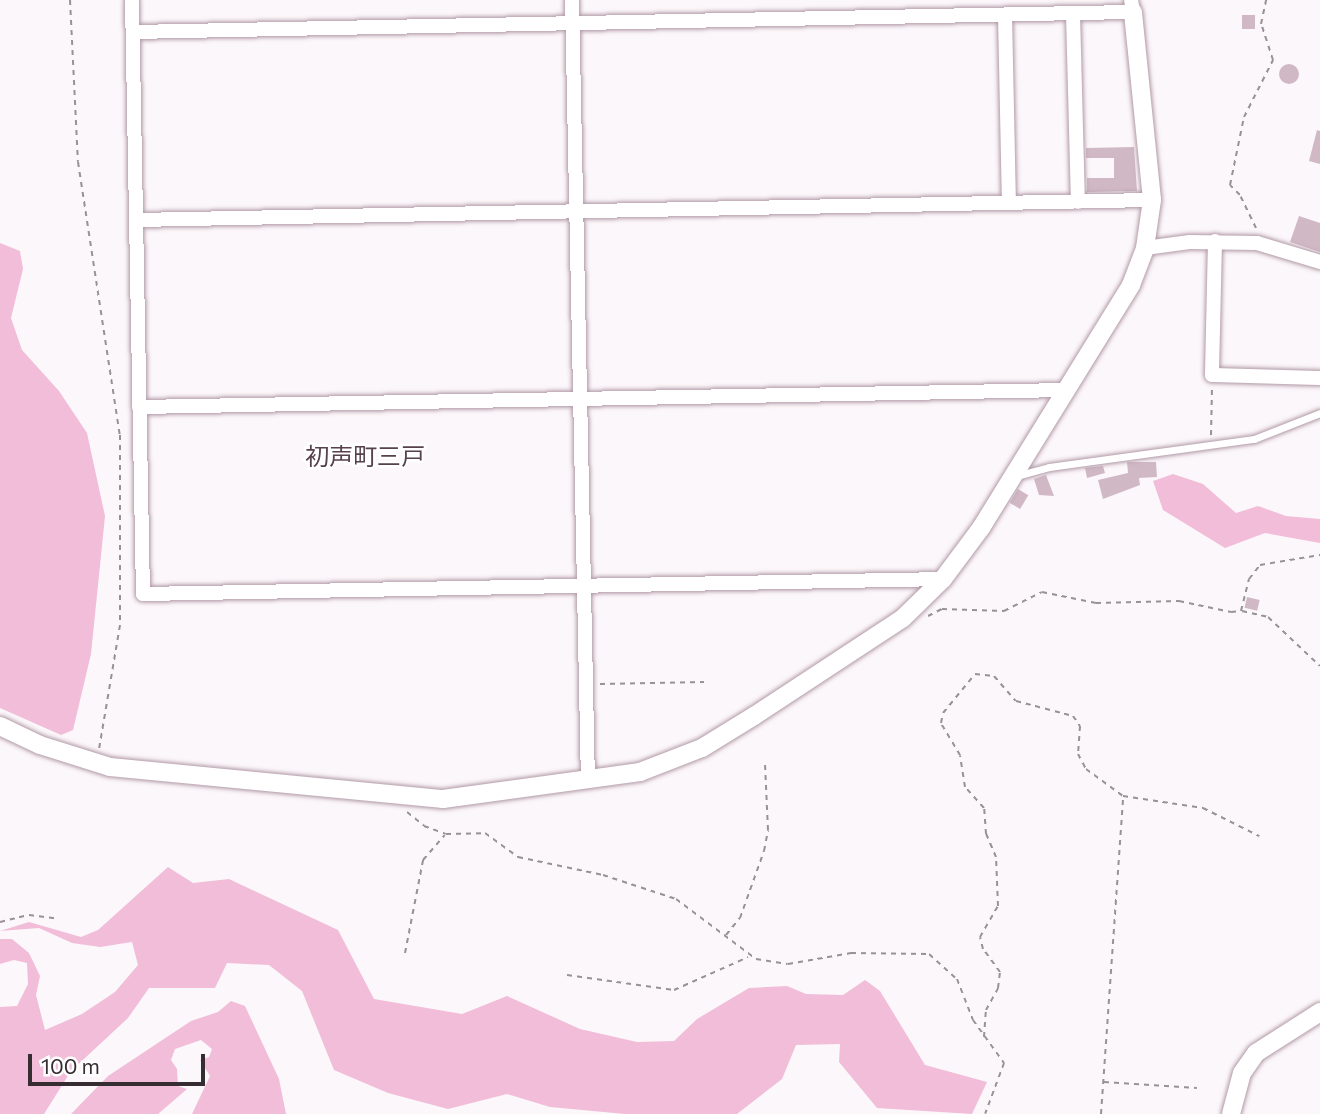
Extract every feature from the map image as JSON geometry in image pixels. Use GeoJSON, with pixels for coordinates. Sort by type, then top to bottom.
{"type":"FeatureCollection","features":[{"type":"Feature","properties":{"kind":"street"},"geometry":{"type":"LineString","coordinates":[[132,0],[143,594],[943,579]]}},
{"type":"Feature","properties":{"kind":"street"},"geometry":{"type":"LineString","coordinates":[[572,0],[588,781]]}},
{"type":"Feature","properties":{"kind":"street"},"geometry":{"type":"LineString","coordinates":[[0,726],[96,764],[403,797],[471,797],[588,781],[640,772],[702,748],[903,618],[943,579],[1066,390],[1130,285],[1145,248],[1152,200],[1132,6],[1073,13],[1005,15],[133,32]]}},
{"type":"Feature","properties":{"kind":"street"},"geometry":{"type":"LineString","coordinates":[[1073,13],[1078,202]]}},
{"type":"Feature","properties":{"kind":"street"},"geometry":{"type":"LineString","coordinates":[[1005,15],[1009,203]]}},
{"type":"Feature","properties":{"kind":"street"},"geometry":{"type":"LineString","coordinates":[[136,220],[1152,200]]}},
{"type":"Feature","properties":{"kind":"street"},"geometry":{"type":"LineString","coordinates":[[1214,242],[1212,375],[1320,377]]}},
{"type":"Feature","properties":{"kind":"street"},"geometry":{"type":"LineString","coordinates":[[1145,248],[1214,242],[1257,243],[1320,262]]}},
{"type":"Feature","properties":{"kind":"street"},"geometry":{"type":"LineString","coordinates":[[139,407],[1066,390]]}},
{"type":"Feature","properties":{"kind":"street"},"geometry":{"type":"LineString","coordinates":[[1231,1114],[1242,1073],[1256,1052],[1320,1012]]}},
{"type":"Feature","properties":{"kind":"lane"},"geometry":{"type":"LineString","coordinates":[[1011,477],[1049,467],[1211,446],[1282,431],[1317,415],[1320,424]]}},
{"type":"Feature","properties":{"kind":"path"},"geometry":{"type":"LineString","coordinates":[[70,0],[78,162],[120,435],[120,625],[96,764]]}},
{"type":"Feature","properties":{"kind":"path"},"geometry":{"type":"LineString","coordinates":[[1257,243],[1256,225],[1230,185],[1244,117],[1273,61],[1261,24],[1266,0]]}},
{"type":"Feature","properties":{"kind":"path"},"geometry":{"type":"LineString","coordinates":[[1211,446],[1212,375]]}},
{"type":"Feature","properties":{"kind":"path"},"geometry":{"type":"LineString","coordinates":[[1241,611],[1249,579],[1260,565],[1320,555]]}},
{"type":"Feature","properties":{"kind":"path"},"geometry":{"type":"LineString","coordinates":[[903,618],[909,624],[942,609],[1004,611],[1042,592],[1096,603],[1163,599],[1219,611],[1241,611],[1268,617],[1320,666]]}},
{"type":"Feature","properties":{"kind":"path"},"geometry":{"type":"LineString","coordinates":[[984,1038],[986,1010],[998,988],[1000,972],[983,948],[980,937],[998,906],[996,857],[986,834],[984,808],[965,787],[960,755],[944,730],[943,713],[975,674],[994,676],[1016,701],[1073,716],[1080,726],[1078,754],[1086,769],[1123,796],[1203,808],[1259,836]]}},
{"type":"Feature","properties":{"kind":"path"},"geometry":{"type":"LineString","coordinates":[[586,684],[704,682]]}},
{"type":"Feature","properties":{"kind":"path"},"geometry":{"type":"LineString","coordinates":[[725,936],[740,918],[764,851],[768,831],[765,765]]}},
{"type":"Feature","properties":{"kind":"path"},"geometry":{"type":"LineString","coordinates":[[1101,1114],[1123,796]]}},
{"type":"Feature","properties":{"kind":"path"},"geometry":{"type":"LineString","coordinates":[[403,797],[414,820],[446,834],[485,833],[518,857],[652,889],[695,910],[749,957],[789,964],[851,953],[929,954],[957,979],[984,1038],[1004,1063],[985,1114]]}},
{"type":"Feature","properties":{"kind":"path"},"geometry":{"type":"LineString","coordinates":[[405,953],[424,860],[446,834]]}},
{"type":"Feature","properties":{"kind":"path"},"geometry":{"type":"LineString","coordinates":[[0,922],[29,915],[55,918]]}},
{"type":"Feature","properties":{"kind":"path"},"geometry":{"type":"LineString","coordinates":[[567,975],[683,989],[749,957]]}},
{"type":"Feature","properties":{"kind":"path"},"geometry":{"type":"LineString","coordinates":[[1103,1082],[1197,1088]]}},
{"type":"Feature","properties":{"kind":"shaded area"},"geometry":{"type":"Polygon","coordinates":[[[0,243],[20,251],[23,269],[11,318],[22,350],[59,391],[87,433],[105,516],[91,654],[73,730],[61,735],[0,708],[0,243]]]}},
{"type":"Feature","properties":{"kind":"shaded area"},"geometry":{"type":"Polygon","coordinates":[[[1173,474],[1203,484],[1236,513],[1258,506],[1286,516],[1320,519],[1320,543],[1265,533],[1225,548],[1163,510],[1153,481],[1173,474]]]}},
{"type":"Feature","properties":{"kind":"shaded area"},"geometry":{"type":"Polygon","coordinates":[[[168,867],[193,883],[229,879],[338,930],[374,999],[462,1014],[507,996],[580,1029],[637,1042],[674,1041],[697,1019],[749,988],[787,986],[806,994],[843,995],[865,980],[880,991],[925,1065],[987,1082],[972,1114],[877,1108],[839,1062],[840,1044],[796,1045],[782,1079],[737,1114],[625,1114],[550,1107],[507,1094],[448,1109],[388,1093],[334,1070],[302,991],[269,965],[227,963],[215,988],[149,988],[128,1018],[71,1071],[44,1114],[0,1114],[0,1007],[17,1006],[28,984],[27,963],[14,960],[0,964],[0,939],[12,939],[29,953],[40,976],[36,995],[45,1030],[82,1014],[115,992],[138,965],[132,942],[100,947],[72,943],[39,928],[0,931],[29,922],[81,937],[98,930],[168,867]]]}},
{"type":"Feature","properties":{"kind":"shaded area"},"geometry":{"type":"Polygon","coordinates":[[[231,1001],[245,1006],[279,1079],[286,1114],[192,1114],[210,1076],[200,1060],[209,1057],[212,1049],[201,1040],[175,1049],[171,1060],[177,1069],[178,1086],[187,1089],[158,1114],[71,1114],[108,1076],[191,1021],[218,1012],[231,1001]]]}},
{"type":"Feature","properties":{"kind":"building"},"geometry":{"type":"Polygon","coordinates":[[[1242,15],[1255,15],[1255,29],[1242,29],[1242,15]]]}},
{"type":"Feature","properties":{"kind":"building"},"geometry":{"type":"Polygon","coordinates":[[[1289,64],[1296,67],[1299,74],[1296,81],[1289,84],[1282,81],[1279,74],[1282,67],[1289,64]]]}},
{"type":"Feature","properties":{"kind":"building"},"geometry":{"type":"Polygon","coordinates":[[[1317,130],[1320,131],[1320,164],[1309,161],[1317,130]]]}},
{"type":"Feature","properties":{"kind":"building"},"geometry":{"type":"Polygon","coordinates":[[[1134,147],[1137,191],[1087,192],[1087,178],[1114,178],[1114,158],[1086,158],[1086,148],[1134,147]]]}},
{"type":"Feature","properties":{"kind":"building"},"geometry":{"type":"Polygon","coordinates":[[[1299,216],[1320,223],[1320,252],[1290,242],[1299,216]]]}},
{"type":"Feature","properties":{"kind":"building"},"geometry":{"type":"Polygon","coordinates":[[[1127,462],[1156,462],[1157,477],[1139,478],[1140,485],[1103,499],[1098,480],[1128,473],[1127,462]]]}},
{"type":"Feature","properties":{"kind":"building"},"geometry":{"type":"Polygon","coordinates":[[[1103,466],[1105,473],[1087,478],[1085,468],[1103,466]]]}},
{"type":"Feature","properties":{"kind":"building"},"geometry":{"type":"Polygon","coordinates":[[[1046,475],[1054,496],[1039,495],[1034,479],[1046,475]]]}},
{"type":"Feature","properties":{"kind":"building"},"geometry":{"type":"Polygon","coordinates":[[[1018,489],[1028,495],[1020,509],[1010,503],[1018,489]]]}},
{"type":"Feature","properties":{"kind":"building"},"geometry":{"type":"Polygon","coordinates":[[[1247,597],[1260,600],[1257,611],[1245,608],[1247,597]]]}},
{"type":"Feature","properties":{"kind":"district","name":"初声町三戸"},"geometry":{"type":"Point","coordinates":[365,456]}}]}
